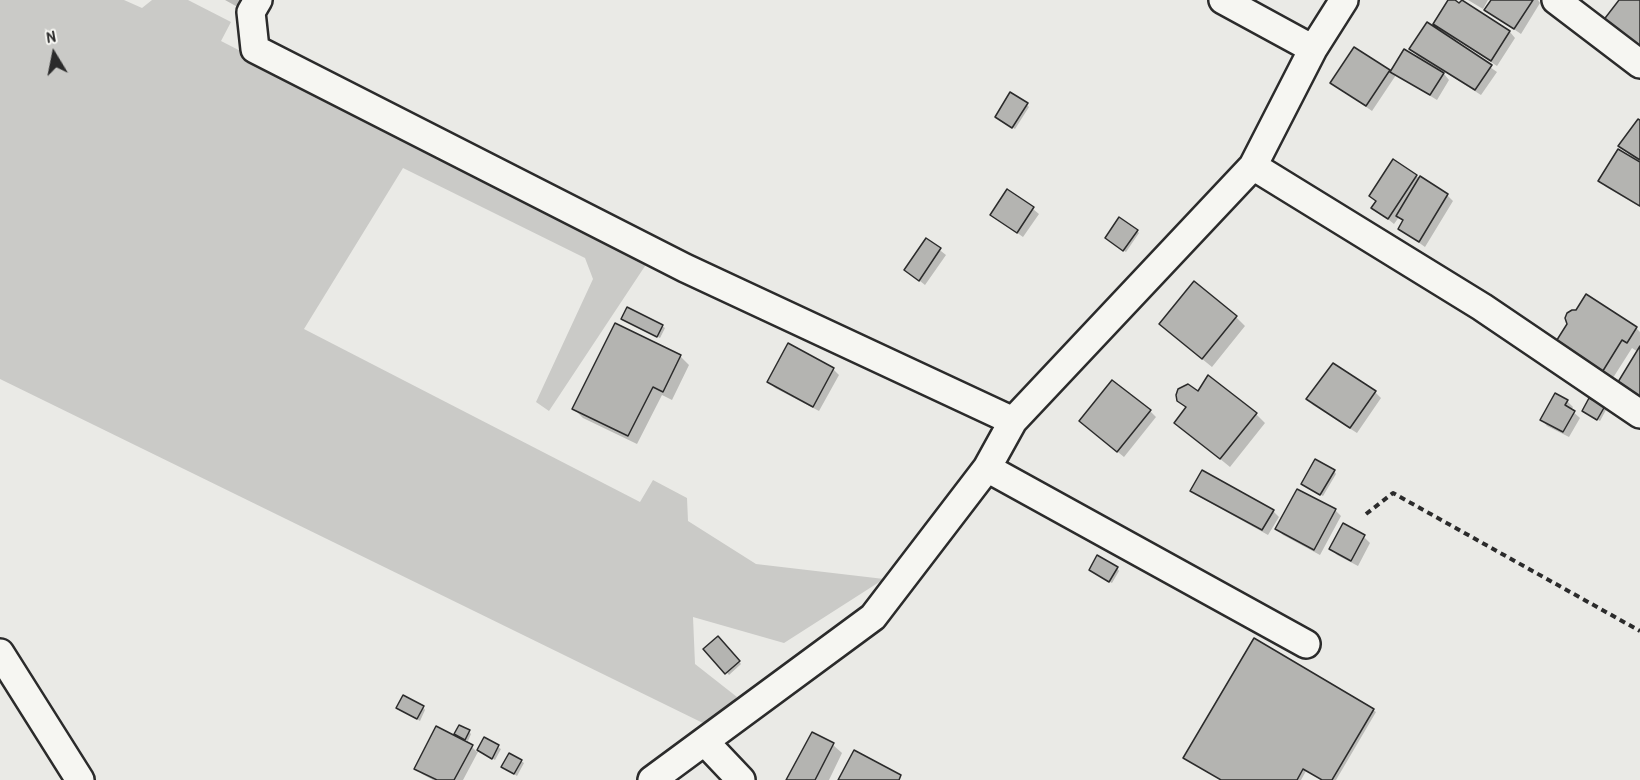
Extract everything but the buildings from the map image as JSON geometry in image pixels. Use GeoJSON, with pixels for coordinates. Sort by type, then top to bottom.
{"type":"FeatureCollection","features":[{"type":"Feature","properties":{"kind":"street"},"geometry":{"type":"LineString","coordinates":[[258,0],[251,12],[255,49],[685,268],[1012,421]]}},
{"type":"Feature","properties":{"kind":"street"},"geometry":{"type":"LineString","coordinates":[[1223,0],[1312,49]]}},
{"type":"Feature","properties":{"kind":"street"},"geometry":{"type":"LineString","coordinates":[[652,780],[873,617],[987,468],[1012,421],[1253,166],[1312,49],[1344,0]]}},
{"type":"Feature","properties":{"kind":"street"},"geometry":{"type":"LineString","coordinates":[[1556,0],[1640,64]]}},
{"type":"Feature","properties":{"kind":"street"},"geometry":{"type":"LineString","coordinates":[[1253,166],[1482,307],[1640,414]]}},
{"type":"Feature","properties":{"kind":"street"},"geometry":{"type":"LineString","coordinates":[[987,468],[1306,644]]}},
{"type":"Feature","properties":{"kind":"street"},"geometry":{"type":"LineString","coordinates":[[3,667],[80,780]]}},
{"type":"Feature","properties":{"kind":"street"},"geometry":{"type":"LineString","coordinates":[[705,742],[741,780]]}},
{"type":"Feature","properties":{"kind":"path"},"geometry":{"type":"LineString","coordinates":[[1366,514],[1394,493],[1640,631]]}},
{"type":"Feature","properties":{"kind":"shaded area"},"geometry":{"type":"Polygon","coordinates":[[[0,0],[124,0],[142,8],[152,0],[188,0],[231,22],[221,41],[649,260],[549,411],[536,402],[593,279],[585,258],[403,168],[304,329],[640,502],[653,480],[687,498],[688,521],[756,564],[884,579],[784,643],[693,617],[695,664],[737,697],[707,725],[0,379],[0,0]]]}}]}
